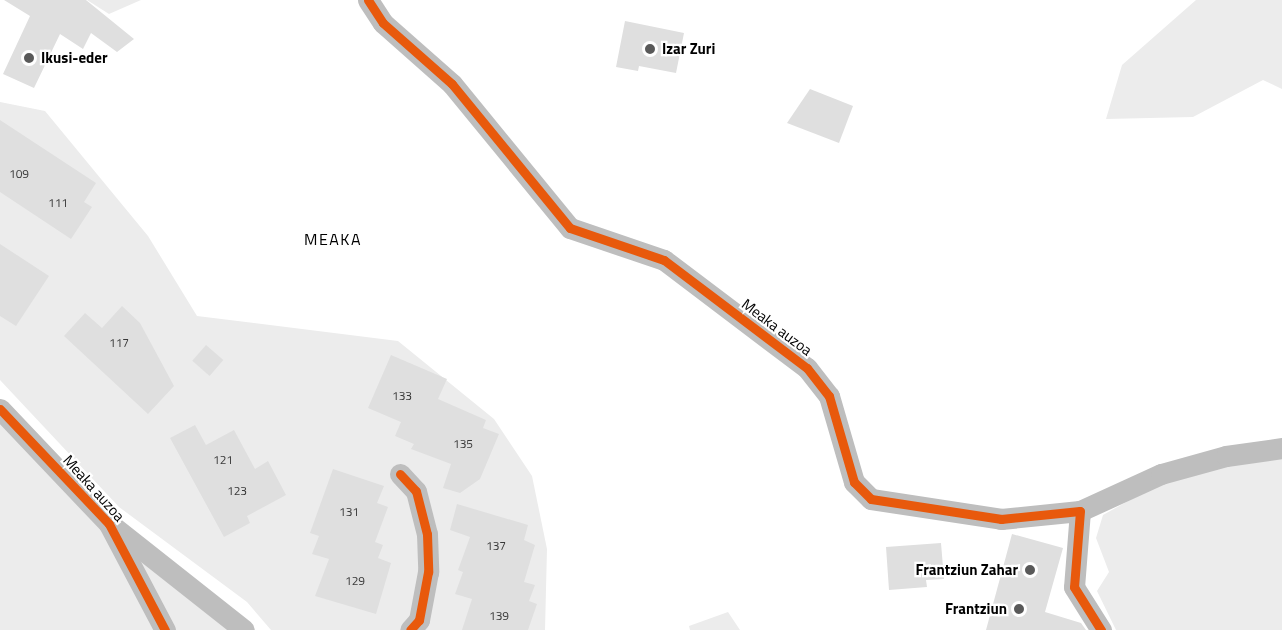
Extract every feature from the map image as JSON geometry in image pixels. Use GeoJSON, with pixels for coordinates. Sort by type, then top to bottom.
{"type":"FeatureCollection","features":[{"type":"Feature","properties":{"kind":"street","name":"Meaka auzoa"},"geometry":{"type":"LineString","coordinates":[[368,0],[383,23],[452,84],[570,228],[664,260],[807,368],[829,396],[854,482],[871,499],[1001,519],[1080,511],[1161,474],[1226,456],[1282,448]]}},
{"type":"Feature","properties":{"kind":"street","name":"Meaka auzoa"},"geometry":{"type":"LineString","coordinates":[[0,409],[109,524],[244,630]]}},
{"type":"Feature","properties":{"kind":"street"},"geometry":{"type":"LineString","coordinates":[[400,474],[417,491],[427,534],[428,572],[419,620],[410,630]]}},
{"type":"Feature","properties":{"kind":"street"},"geometry":{"type":"LineString","coordinates":[[1080,511],[1074,587],[1101,630]]}},
{"type":"Feature","properties":{"kind":"street","name":"Meaka auzoa"},"geometry":{"type":"LineString","coordinates":[[109,524],[165,630]]}},
{"type":"Feature","properties":{"kind":"shaded area"},"geometry":{"type":"Polygon","coordinates":[[[87,0],[141,0],[109,14],[87,0]]]}},
{"type":"Feature","properties":{"kind":"shaded area"},"geometry":{"type":"Polygon","coordinates":[[[1196,0],[1282,0],[1282,89],[1263,80],[1193,117],[1106,119],[1122,65],[1196,0]]]}},
{"type":"Feature","properties":{"kind":"shaded area"},"geometry":{"type":"Polygon","coordinates":[[[0,102],[45,111],[148,236],[197,316],[398,341],[494,419],[532,476],[547,549],[545,630],[271,630],[247,602],[119,507],[0,380],[0,102]]]}},
{"type":"Feature","properties":{"kind":"shaded area"},"geometry":{"type":"Polygon","coordinates":[[[0,409],[109,524],[244,630],[0,630],[0,409]]]}},
{"type":"Feature","properties":{"kind":"shaded area"},"geometry":{"type":"Polygon","coordinates":[[[1282,457],[1282,630],[1116,630],[1097,591],[1109,572],[1096,538],[1103,515],[1164,481],[1229,461],[1282,457]]]}},
{"type":"Feature","properties":{"kind":"shaded area"},"geometry":{"type":"Polygon","coordinates":[[[728,612],[740,630],[690,630],[689,626],[728,612]]]}},
{"type":"Feature","properties":{"kind":"building"},"geometry":{"type":"Polygon","coordinates":[[[4,0],[86,0],[134,39],[117,52],[91,33],[83,49],[60,34],[34,88],[3,74],[30,16],[4,0]]]}},
{"type":"Feature","properties":{"kind":"building","name":"Izar Zuri"},"geometry":{"type":"Polygon","coordinates":[[[625,21],[684,33],[676,73],[639,66],[638,71],[616,67],[625,21]]]}},
{"type":"Feature","properties":{"kind":"building"},"geometry":{"type":"Polygon","coordinates":[[[810,89],[853,106],[839,143],[787,123],[810,89]]]}},
{"type":"Feature","properties":{"kind":"building"},"geometry":{"type":"Polygon","coordinates":[[[0,120],[96,183],[84,202],[92,207],[71,239],[0,192],[0,120]]]}},
{"type":"Feature","properties":{"kind":"building"},"geometry":{"type":"Polygon","coordinates":[[[0,244],[49,276],[16,326],[0,316],[0,244]]]}},
{"type":"Feature","properties":{"kind":"building"},"geometry":{"type":"Polygon","coordinates":[[[122,306],[140,323],[174,386],[148,414],[64,336],[85,313],[102,328],[122,306]]]}},
{"type":"Feature","properties":{"kind":"building"},"geometry":{"type":"Polygon","coordinates":[[[206,345],[223,360],[210,376],[192,361],[206,345]]]}},
{"type":"Feature","properties":{"kind":"building"},"geometry":{"type":"Polygon","coordinates":[[[391,355],[447,379],[438,399],[486,420],[483,428],[499,434],[480,479],[460,493],[443,488],[451,464],[411,449],[414,444],[395,436],[401,422],[368,408],[391,355]]]}},
{"type":"Feature","properties":{"kind":"building"},"geometry":{"type":"Polygon","coordinates":[[[195,425],[206,445],[234,430],[255,469],[268,461],[286,495],[247,516],[250,523],[224,537],[170,438],[195,425]]]}},
{"type":"Feature","properties":{"kind":"building"},"geometry":{"type":"Polygon","coordinates":[[[333,469],[384,486],[377,503],[388,507],[375,542],[383,545],[378,558],[391,563],[376,614],[315,596],[329,559],[312,554],[319,536],[310,533],[333,469]]]}},
{"type":"Feature","properties":{"kind":"building"},"geometry":{"type":"Polygon","coordinates":[[[457,504],[528,525],[524,540],[535,545],[524,582],[535,585],[529,601],[537,604],[528,630],[462,630],[472,599],[455,594],[463,572],[458,570],[470,537],[450,530],[457,504]]]}},
{"type":"Feature","properties":{"kind":"building"},"geometry":{"type":"Polygon","coordinates":[[[1012,534],[1063,548],[1045,612],[1081,623],[1086,630],[986,630],[1012,534]]]}},
{"type":"Feature","properties":{"kind":"building"},"geometry":{"type":"Polygon","coordinates":[[[941,543],[944,579],[926,580],[927,587],[889,590],[886,547],[941,543]]]}},
{"type":"Feature","properties":{"kind":"cycle path"},"geometry":{"type":"LineString","coordinates":[[368,0],[383,23],[452,84],[570,228],[664,260],[807,368],[829,396],[854,482],[871,499],[1001,519],[1080,511],[1074,587],[1101,630]]}},
{"type":"Feature","properties":{"kind":"cycle path"},"geometry":{"type":"LineString","coordinates":[[0,409],[109,524],[165,630]]}},
{"type":"Feature","properties":{"kind":"cycle path"},"geometry":{"type":"LineString","coordinates":[[400,474],[416,491],[427,534],[428,572],[419,620],[410,630]]}},
{"type":"Feature","properties":{"kind":"place","name":"Izar Zuri"},"geometry":{"type":"Point","coordinates":[650,49]}},
{"type":"Feature","properties":{"kind":"place","name":"Ikusi-eder"},"geometry":{"type":"Point","coordinates":[29,58]}},
{"type":"Feature","properties":{"kind":"place","name":"Frantziun Zahar"},"geometry":{"type":"Point","coordinates":[1030,570]}},
{"type":"Feature","properties":{"kind":"place","name":"Frantziun"},"geometry":{"type":"Point","coordinates":[1019,609]}},
{"type":"Feature","properties":{"kind":"district","name":"MEAKA"},"geometry":{"type":"Point","coordinates":[333,239]}}]}
